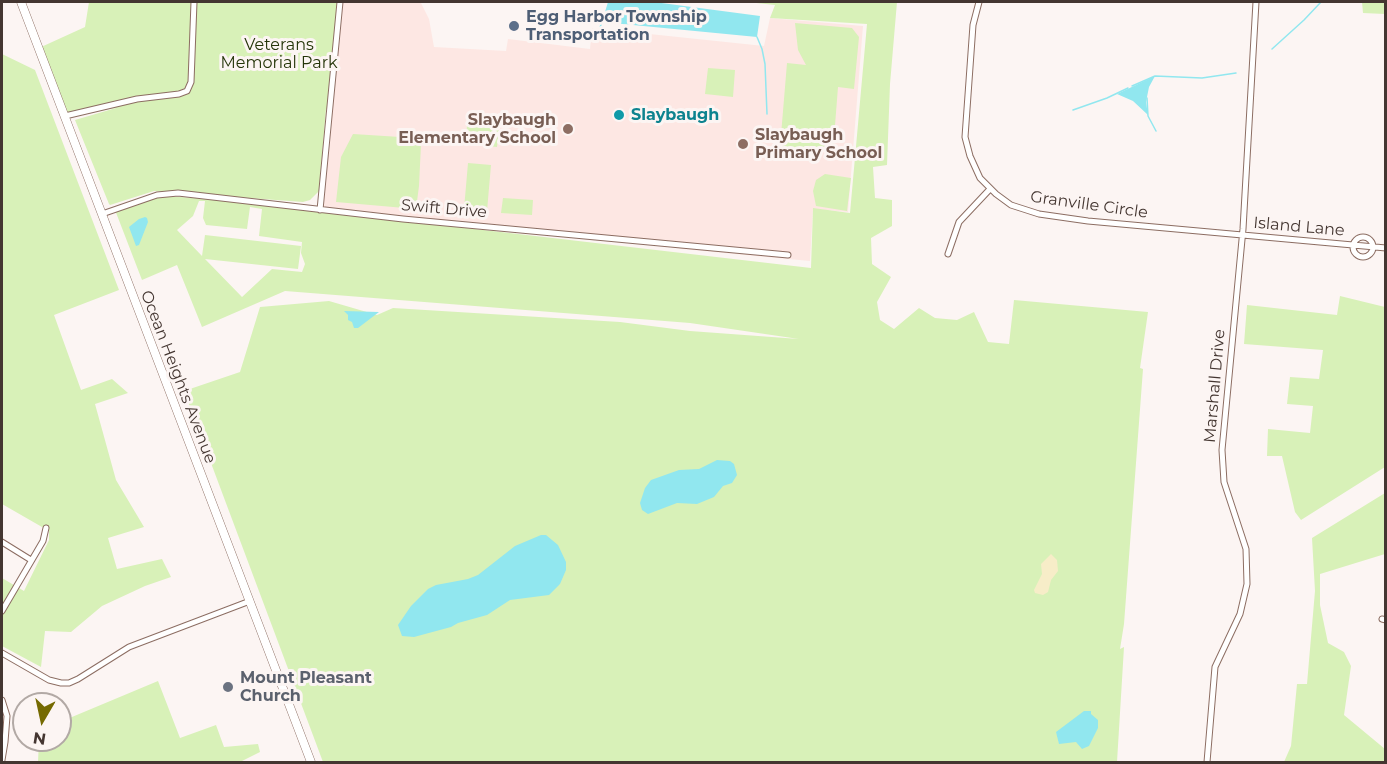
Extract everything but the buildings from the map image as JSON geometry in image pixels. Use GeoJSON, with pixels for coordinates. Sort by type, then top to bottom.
{"type":"FeatureCollection","features":[{"type":"Feature","properties":{"kind":"main road","name":"Ocean Heights Avenue"},"geometry":{"type":"LineString","coordinates":[[21,2],[311,762]]}},
{"type":"Feature","properties":{"kind":"street"},"geometry":{"type":"LineString","coordinates":[[65,116],[138,99],[187,91],[191,82],[194,2]]}},
{"type":"Feature","properties":{"kind":"street"},"geometry":{"type":"LineString","coordinates":[[320,210],[340,2]]}},
{"type":"Feature","properties":{"kind":"street","name":"Granville Circle"},"geometry":{"type":"LineString","coordinates":[[979,2],[973,25],[965,137],[966,147],[975,169],[990,189],[1011,205],[1039,214],[1243,236]]}},
{"type":"Feature","properties":{"kind":"street","name":"Marshall Drive"},"geometry":{"type":"LineString","coordinates":[[1207,762],[1215,667],[1242,609],[1247,584],[1246,549],[1227,493],[1222,461],[1243,236],[1256,2]]}},
{"type":"Feature","properties":{"kind":"street"},"geometry":{"type":"LineString","coordinates":[[948,254],[959,222],[990,189]]}},
{"type":"Feature","properties":{"kind":"street","name":"Swift Drive"},"geometry":{"type":"LineString","coordinates":[[102,214],[167,193],[788,255]]}},
{"type":"Feature","properties":{"kind":"street","name":"Island Lane"},"geometry":{"type":"LineString","coordinates":[[1243,236],[1353,245]]}},
{"type":"Feature","properties":{"kind":"street","name":"Island Lane"},"geometry":{"type":"LineString","coordinates":[[1359,237],[1366,237],[1373,248],[1370,254],[1361,257],[1354,252],[1353,245],[1359,237]]}},
{"type":"Feature","properties":{"kind":"street","name":"Island Lane"},"geometry":{"type":"LineString","coordinates":[[1373,248],[1386,248]]}},
{"type":"Feature","properties":{"kind":"street"},"geometry":{"type":"LineString","coordinates":[[2,611],[44,538],[45,528]]}},
{"type":"Feature","properties":{"kind":"street"},"geometry":{"type":"LineString","coordinates":[[2,542],[31,560]]}},
{"type":"Feature","properties":{"kind":"street"},"geometry":{"type":"LineString","coordinates":[[2,652],[49,680],[69,683],[129,647],[250,601]]}},
{"type":"Feature","properties":{"kind":"street"},"geometry":{"type":"LineString","coordinates":[[2,700],[7,721],[2,760]]}},
{"type":"Feature","properties":{"kind":"shaded area"},"geometry":{"type":"Polygon","coordinates":[[[340,2],[421,3],[429,19],[434,47],[506,51],[508,39],[590,49],[592,28],[764,46],[770,18],[863,26],[848,212],[813,209],[810,261],[320,210],[340,2]]]}},
{"type":"Feature","properties":{"kind":"green space","name":"Veterans Memorial Park"},"geometry":{"type":"Polygon","coordinates":[[[89,2],[340,2],[330,108],[326,109],[319,191],[310,200],[303,202],[154,191],[110,205],[75,120],[116,108],[65,116],[39,48],[85,27],[89,2]]]}},
{"type":"Feature","properties":{"kind":"green space"},"geometry":{"type":"Polygon","coordinates":[[[747,2],[897,2],[890,84],[887,165],[873,167],[875,198],[892,200],[892,226],[871,238],[872,264],[891,277],[877,302],[880,320],[894,329],[919,308],[935,318],[957,320],[974,312],[988,342],[1009,344],[1014,300],[1148,312],[1140,368],[1143,369],[1124,624],[1120,649],[1124,647],[1117,762],[323,762],[184,391],[240,372],[260,307],[329,301],[377,315],[393,308],[620,322],[690,331],[799,339],[690,323],[285,291],[202,327],[177,265],[142,280],[115,210],[150,195],[225,200],[811,268],[813,208],[850,213],[867,24],[770,18],[775,5],[747,2]],[[199,201],[193,216],[177,230],[202,256],[205,235],[301,246],[298,269],[205,259],[242,297],[272,269],[302,272],[305,264],[301,253],[302,242],[259,236],[262,209],[250,207],[247,229],[206,225],[203,218],[205,201],[199,201]]]}},
{"type":"Feature","properties":{"kind":"green space"},"geometry":{"type":"Polygon","coordinates":[[[1362,2],[1385,2],[1385,14],[1363,13],[1362,2]]]}},
{"type":"Feature","properties":{"kind":"green space"},"geometry":{"type":"Polygon","coordinates":[[[795,23],[852,28],[859,37],[854,89],[838,87],[833,151],[780,147],[787,63],[806,65],[798,50],[795,23]]]}},
{"type":"Feature","properties":{"kind":"green space"},"geometry":{"type":"Polygon","coordinates":[[[2,54],[35,70],[119,290],[54,315],[81,390],[112,379],[128,393],[95,404],[116,480],[144,527],[108,538],[117,569],[162,559],[171,577],[102,606],[71,632],[45,631],[41,667],[2,646],[2,578],[24,591],[49,540],[49,529],[2,504],[2,54]]]}},
{"type":"Feature","properties":{"kind":"green space"},"geometry":{"type":"Polygon","coordinates":[[[708,68],[735,70],[733,97],[705,94],[708,68]]]}},
{"type":"Feature","properties":{"kind":"green space"},"geometry":{"type":"Polygon","coordinates":[[[467,125],[499,128],[497,147],[466,144],[467,125]]]}},
{"type":"Feature","properties":{"kind":"green space"},"geometry":{"type":"Polygon","coordinates":[[[353,134],[416,138],[421,144],[416,209],[336,202],[341,157],[353,134]]]}},
{"type":"Feature","properties":{"kind":"green space"},"geometry":{"type":"Polygon","coordinates":[[[468,163],[491,165],[487,211],[464,209],[468,163]]]}},
{"type":"Feature","properties":{"kind":"green space"},"geometry":{"type":"Polygon","coordinates":[[[825,174],[851,178],[847,211],[816,206],[813,191],[816,180],[825,174]]]}},
{"type":"Feature","properties":{"kind":"green space"},"geometry":{"type":"Polygon","coordinates":[[[503,198],[533,200],[532,215],[501,213],[503,198]]]}},
{"type":"Feature","properties":{"kind":"green space"},"geometry":{"type":"Polygon","coordinates":[[[1340,296],[1385,307],[1385,467],[1301,520],[1295,512],[1282,456],[1267,456],[1268,429],[1310,433],[1313,406],[1287,404],[1290,377],[1319,379],[1323,350],[1244,344],[1247,305],[1337,315],[1340,296]]]}},
{"type":"Feature","properties":{"kind":"green space"},"geometry":{"type":"Polygon","coordinates":[[[1385,493],[1385,554],[1320,574],[1320,605],[1328,643],[1344,652],[1351,666],[1344,715],[1385,749],[1385,762],[1284,762],[1291,746],[1297,684],[1307,684],[1315,591],[1312,538],[1385,493]]]}},
{"type":"Feature","properties":{"kind":"green space"},"geometry":{"type":"Polygon","coordinates":[[[158,681],[180,738],[216,725],[224,747],[258,744],[260,752],[240,762],[38,762],[38,752],[72,752],[72,717],[158,681]]]}},
{"type":"Feature","properties":{"kind":"sand"},"geometry":{"type":"Polygon","coordinates":[[[1051,554],[1057,560],[1058,571],[1051,580],[1048,592],[1043,595],[1035,593],[1034,590],[1042,574],[1041,564],[1051,554]]]}},
{"type":"Feature","properties":{"kind":"water"},"geometry":{"type":"Polygon","coordinates":[[[608,2],[654,2],[760,16],[757,37],[602,22],[608,2]]]}},
{"type":"Feature","properties":{"kind":"water"},"geometry":{"type":"Polygon","coordinates":[[[1155,76],[1149,87],[1146,102],[1148,115],[1133,101],[1117,94],[1155,76]]]}},
{"type":"Feature","properties":{"kind":"water"},"geometry":{"type":"Polygon","coordinates":[[[145,217],[148,222],[139,245],[136,246],[129,227],[145,217]]]}},
{"type":"Feature","properties":{"kind":"water"},"geometry":{"type":"Polygon","coordinates":[[[344,311],[379,312],[358,328],[354,328],[344,311]]]}},
{"type":"Feature","properties":{"kind":"water"},"geometry":{"type":"Polygon","coordinates":[[[717,460],[730,461],[734,464],[737,475],[732,483],[723,486],[714,497],[697,504],[677,503],[648,514],[642,510],[640,503],[645,488],[651,480],[679,470],[699,469],[717,460]]]}},
{"type":"Feature","properties":{"kind":"water"},"geometry":{"type":"Polygon","coordinates":[[[546,535],[558,545],[566,562],[566,570],[560,584],[549,595],[510,600],[487,615],[451,627],[414,637],[402,636],[398,625],[411,606],[428,589],[478,575],[515,546],[546,535]]]}},
{"type":"Feature","properties":{"kind":"water"},"geometry":{"type":"Polygon","coordinates":[[[1084,711],[1091,711],[1091,714],[1098,720],[1098,728],[1089,746],[1082,749],[1076,742],[1059,744],[1056,732],[1084,711]]]}},
{"type":"Feature","properties":{"kind":"waterway"},"geometry":{"type":"LineString","coordinates":[[1272,49],[1321,2]]}},
{"type":"Feature","properties":{"kind":"waterway"},"geometry":{"type":"LineString","coordinates":[[599,30],[602,22]]}},
{"type":"Feature","properties":{"kind":"waterway"},"geometry":{"type":"LineString","coordinates":[[757,37],[765,64],[767,114]]}},
{"type":"Feature","properties":{"kind":"waterway"},"geometry":{"type":"LineString","coordinates":[[1132,86],[1155,76],[1202,78],[1236,73]]}},
{"type":"Feature","properties":{"kind":"waterway"},"geometry":{"type":"LineString","coordinates":[[1073,110],[1128,88]]}},
{"type":"Feature","properties":{"kind":"waterway"},"geometry":{"type":"LineString","coordinates":[[1147,98],[1148,116],[1156,131]]}},
{"type":"Feature","properties":{"kind":"place","name":"Egg Harbor Township Transportation"},"geometry":{"type":"Point","coordinates":[514,26]}},
{"type":"Feature","properties":{"kind":"place","name":"Slaybaugh"},"geometry":{"type":"Point","coordinates":[619,115]}},
{"type":"Feature","properties":{"kind":"place","name":"Slaybaugh Elementary School"},"geometry":{"type":"Point","coordinates":[568,129]}},
{"type":"Feature","properties":{"kind":"place","name":"Slaybaugh Primary School"},"geometry":{"type":"Point","coordinates":[743,144]}},
{"type":"Feature","properties":{"kind":"place","name":"Mount Pleasant Church"},"geometry":{"type":"Point","coordinates":[228,687]}}]}
